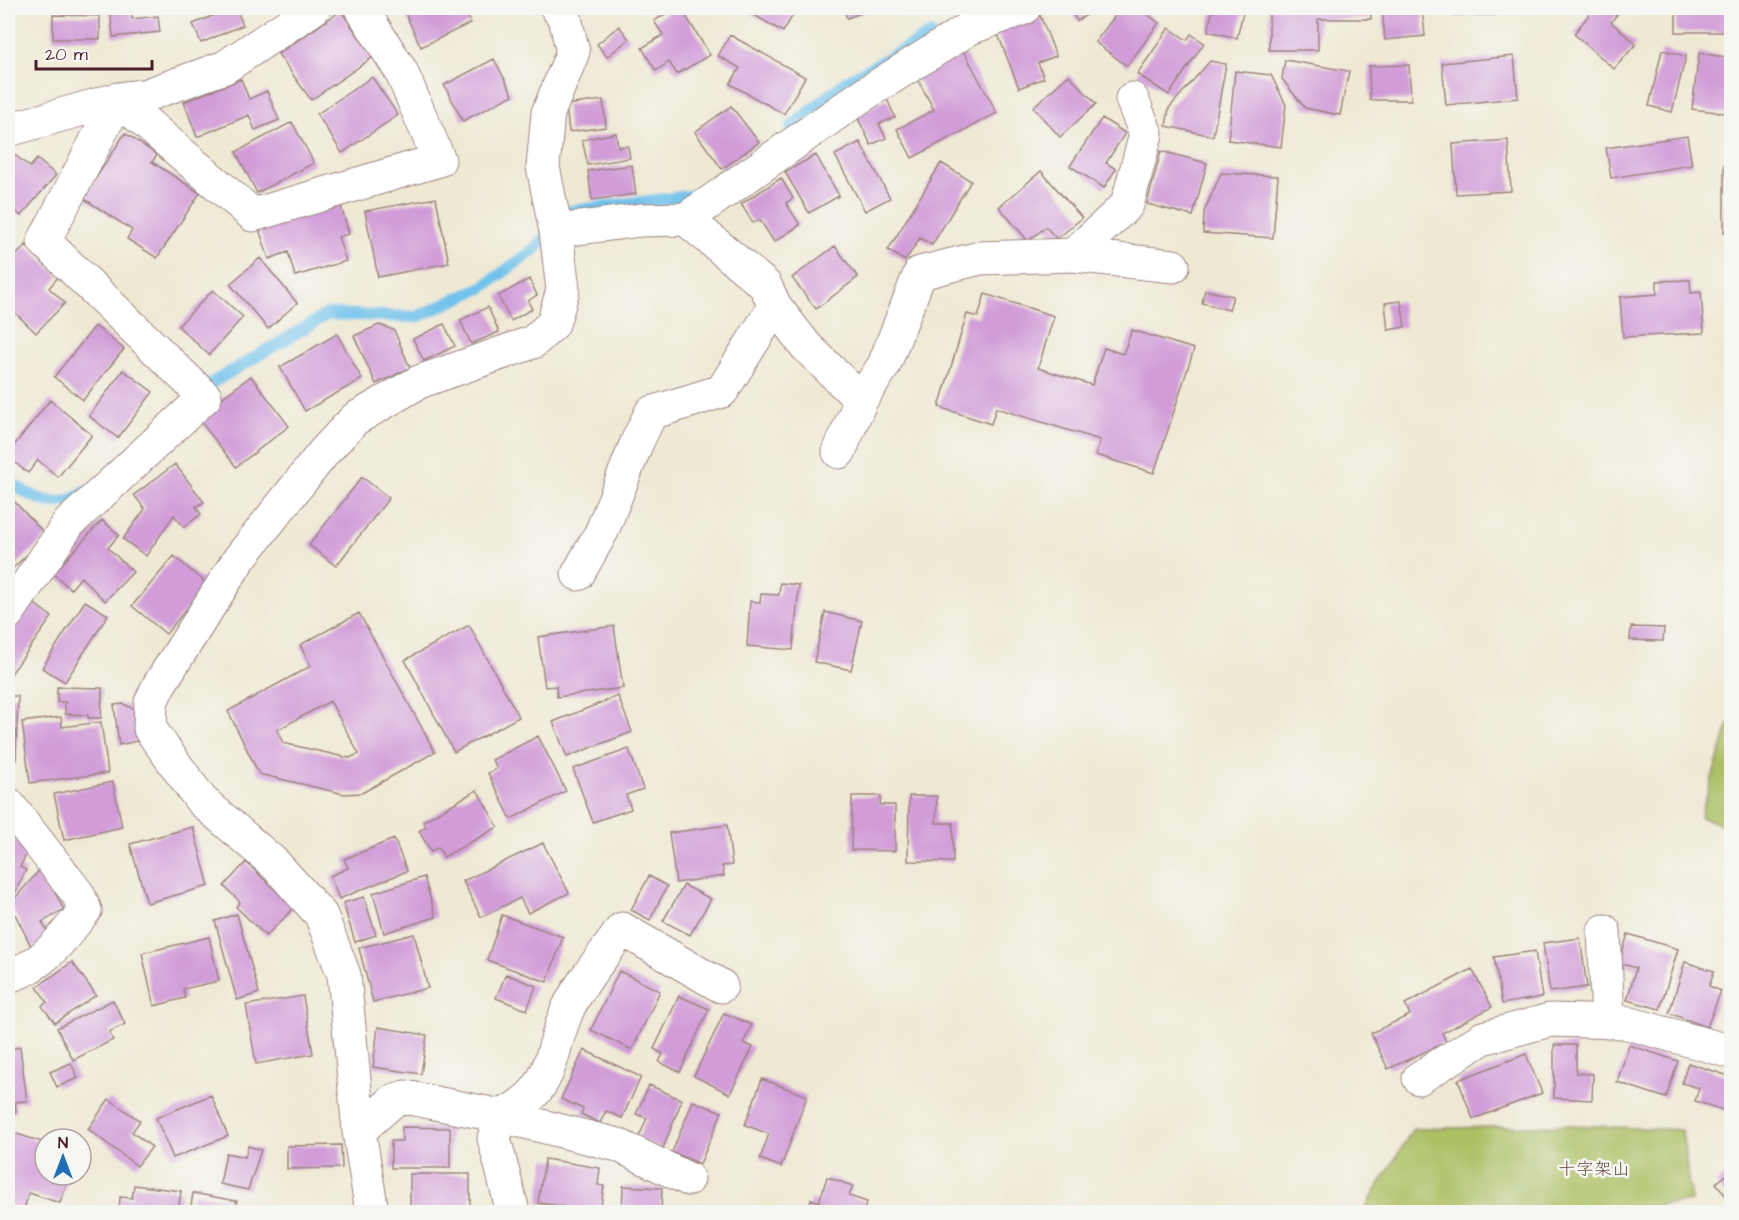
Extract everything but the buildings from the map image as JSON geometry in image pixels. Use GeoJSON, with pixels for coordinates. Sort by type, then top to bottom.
{"type":"FeatureCollection","features":[{"type":"Feature","properties":{"kind":"street"},"geometry":{"type":"LineString","coordinates":[[8,130],[117,99],[147,95],[225,67],[314,8]]}},
{"type":"Feature","properties":{"kind":"street"},"geometry":{"type":"LineString","coordinates":[[117,99],[254,215],[439,160],[401,71],[361,8]]}},
{"type":"Feature","properties":{"kind":"street"},"geometry":{"type":"LineString","coordinates":[[372,1212],[360,1131],[344,975],[321,915],[275,864],[201,800],[150,729],[151,702],[159,685],[239,559],[324,452],[355,419],[419,382],[533,342],[553,324],[563,290],[556,231],[543,167],[548,113],[573,52],[565,18],[557,8]]}},
{"type":"Feature","properties":{"kind":"street"},"geometry":{"type":"LineString","coordinates":[[556,231],[641,220],[686,219],[860,97],[970,28],[1024,8]]}},
{"type":"Feature","properties":{"kind":"street"},"geometry":{"type":"LineString","coordinates":[[8,613],[69,523],[204,397],[44,242],[117,99]]}},
{"type":"Feature","properties":{"kind":"street"},"geometry":{"type":"LineString","coordinates":[[1073,255],[1127,205],[1146,134],[1132,99]]}},
{"type":"Feature","properties":{"kind":"street"},"geometry":{"type":"LineString","coordinates":[[686,219],[765,285],[776,306],[806,346],[861,400]]}},
{"type":"Feature","properties":{"kind":"street"},"geometry":{"type":"LineString","coordinates":[[839,452],[861,400],[884,365],[920,273],[980,258],[1073,255],[1173,266]]}},
{"type":"Feature","properties":{"kind":"street"},"geometry":{"type":"LineString","coordinates":[[578,574],[602,531],[637,442],[651,413],[722,391],[776,306]]}},
{"type":"Feature","properties":{"kind":"street"},"geometry":{"type":"LineString","coordinates":[[8,804],[78,894],[86,910],[62,939],[38,962],[21,973],[8,976]]}},
{"type":"Feature","properties":{"kind":"street"},"geometry":{"type":"LineString","coordinates":[[513,1212],[494,1137],[501,1116],[519,1108],[545,1080],[568,1009],[622,929],[721,986]]}},
{"type":"Feature","properties":{"kind":"street"},"geometry":{"type":"LineString","coordinates":[[1604,931],[1608,1022]]}},
{"type":"Feature","properties":{"kind":"street"},"geometry":{"type":"LineString","coordinates":[[1419,1078],[1483,1038],[1550,1020],[1624,1022],[1731,1052]]}},
{"type":"Feature","properties":{"kind":"street"},"geometry":{"type":"LineString","coordinates":[[360,1131],[393,1101],[405,1097],[501,1116],[618,1145],[688,1179]]}},
{"type":"Feature","properties":{"kind":"green space"},"geometry":{"type":"Polygon","coordinates":[[[1732,718],[1731,827],[1700,817],[1732,718]]]}},
{"type":"Feature","properties":{"kind":"green space","name":"十字架山"},"geometry":{"type":"Polygon","coordinates":[[[1570,1125],[1682,1130],[1691,1201],[1612,1212],[1363,1212],[1413,1129],[1570,1125]]]}},
{"type":"Feature","properties":{"kind":"waterway"},"geometry":{"type":"LineString","coordinates":[[791,127],[847,81],[931,34]]}},
{"type":"Feature","properties":{"kind":"waterway"},"geometry":{"type":"LineString","coordinates":[[200,390],[328,314],[417,317],[483,287],[531,252],[571,211],[704,194]]}},
{"type":"Feature","properties":{"kind":"waterway"},"geometry":{"type":"LineString","coordinates":[[8,481],[35,497],[54,502],[74,498],[85,492]]}}]}
